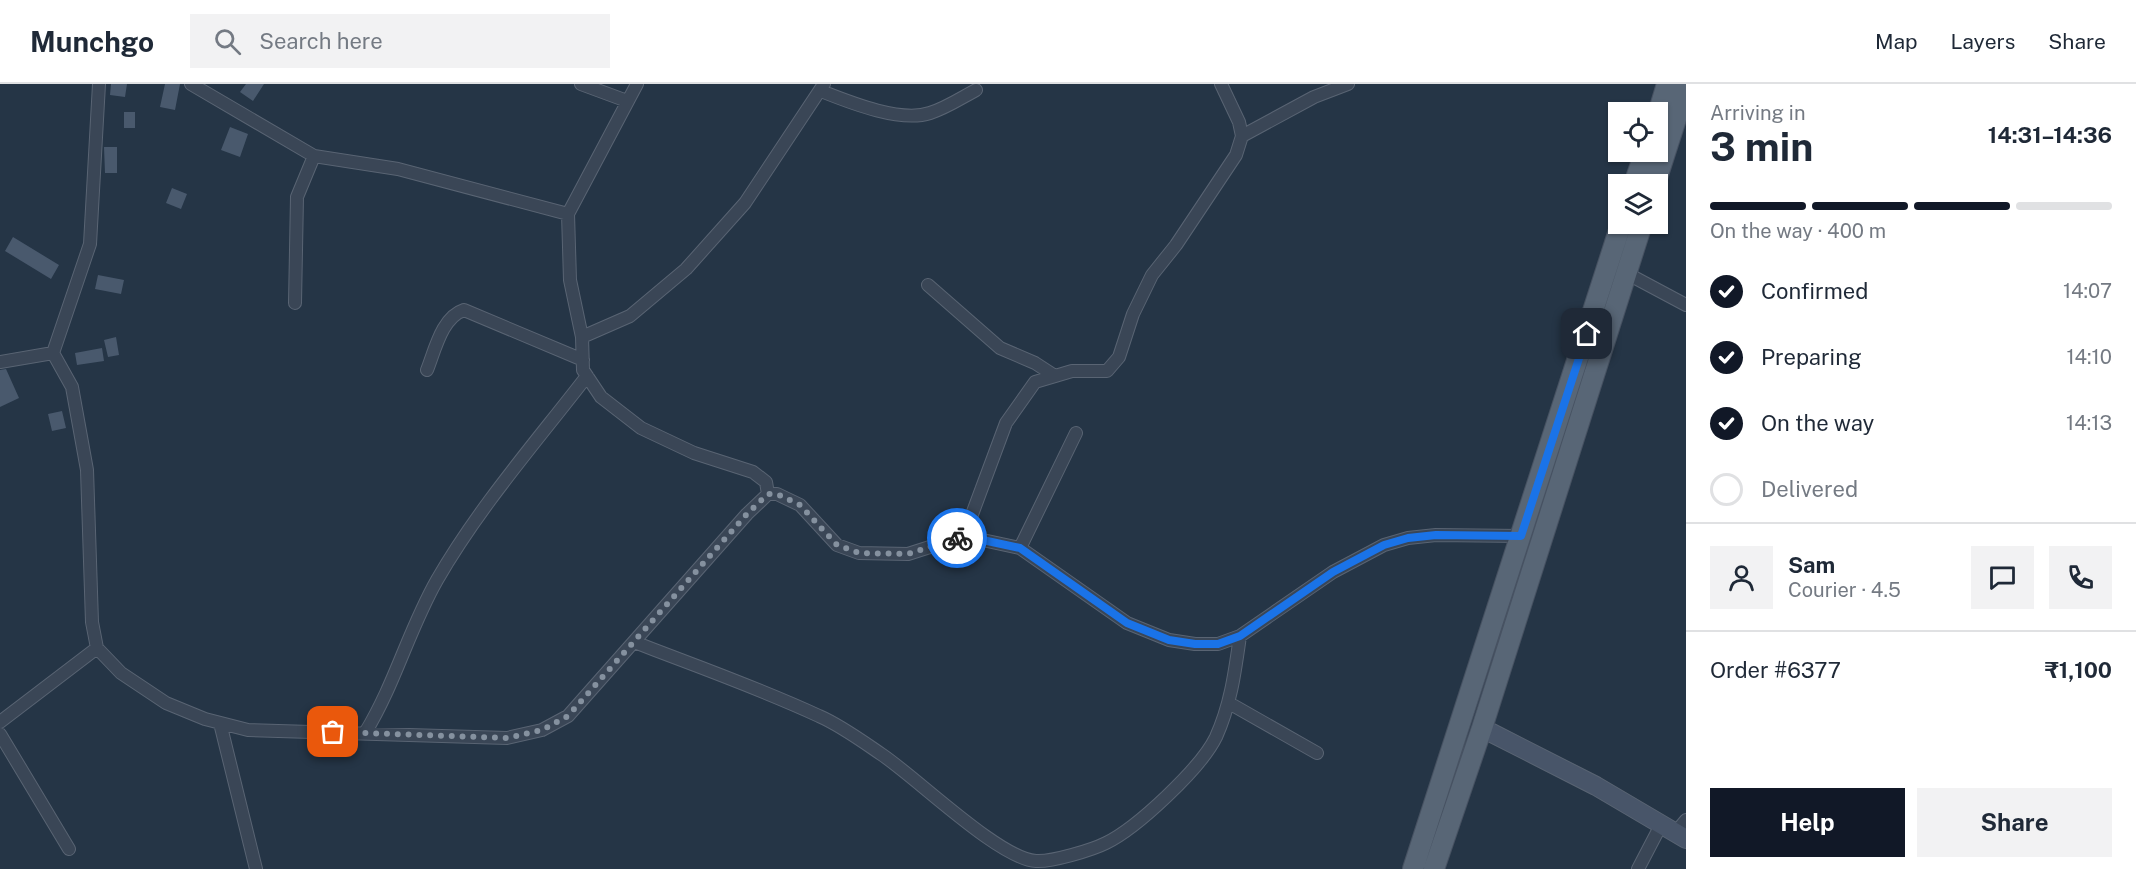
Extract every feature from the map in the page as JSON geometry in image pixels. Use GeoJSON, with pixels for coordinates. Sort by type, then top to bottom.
{"type":"FeatureCollection","features":[{"type":"Feature","properties":{"kind":"main road"},"geometry":{"type":"LineString","coordinates":[[1662,102],[1667,84]]}},
{"type":"Feature","properties":{"kind":"main road"},"geometry":{"type":"LineString","coordinates":[[1658,174],[1686,88]]}},
{"type":"Feature","properties":{"kind":"main road"},"geometry":{"type":"LineString","coordinates":[[1413,869],[1618,234]]}},
{"type":"Feature","properties":{"kind":"main road"},"geometry":{"type":"LineString","coordinates":[[1434,869],[1482,728],[1639,234]]}},
{"type":"Feature","properties":{"kind":"street"},"geometry":{"type":"LineString","coordinates":[[99,84],[90,244],[53,353],[72,387],[87,470],[92,622],[97,648],[121,673],[166,703],[220,723],[248,730],[507,738],[542,730],[568,716],[747,514],[768,494],[777,494],[800,505],[837,545],[859,553],[908,554],[964,536],[1020,548],[1107,611],[1148,633],[1169,640],[1195,644],[1218,644],[1240,636],[1333,572],[1384,545],[1408,538],[1436,535],[1521,536]]}},
{"type":"Feature","properties":{"kind":"street"},"geometry":{"type":"LineString","coordinates":[[190,84],[314,156],[398,169],[568,214]]}},
{"type":"Feature","properties":{"kind":"street"},"geometry":{"type":"LineString","coordinates":[[581,84],[627,101]]}},
{"type":"Feature","properties":{"kind":"street"},"geometry":{"type":"LineString","coordinates":[[637,84],[568,214],[570,280],[582,337],[583,370],[601,397],[641,428],[694,453],[753,472],[766,482],[768,494]]}},
{"type":"Feature","properties":{"kind":"street"},"geometry":{"type":"LineString","coordinates":[[964,536],[1006,423],[1035,382],[1072,371],[1107,371],[1119,357],[1133,314],[1152,275],[1176,245],[1236,155],[1242,136],[1239,122],[1221,84]]}},
{"type":"Feature","properties":{"kind":"street"},"geometry":{"type":"LineString","coordinates":[[1242,136],[1314,97],[1348,84]]}},
{"type":"Feature","properties":{"kind":"street"},"geometry":{"type":"LineString","coordinates":[[582,337],[630,316],[686,268],[745,203],[823,87],[855,105],[908,116],[928,114],[976,90]]}},
{"type":"Feature","properties":{"kind":"street"},"geometry":{"type":"LineString","coordinates":[[295,303],[297,197],[314,156]]}},
{"type":"Feature","properties":{"kind":"street"},"geometry":{"type":"LineString","coordinates":[[1626,273],[1686,305]]}},
{"type":"Feature","properties":{"kind":"street"},"geometry":{"type":"LineString","coordinates":[[928,285],[1000,348],[1035,363],[1055,376]]}},
{"type":"Feature","properties":{"kind":"street"},"geometry":{"type":"LineString","coordinates":[[427,370],[447,322],[453,314],[464,310],[583,360]]}},
{"type":"Feature","properties":{"kind":"street"},"geometry":{"type":"LineString","coordinates":[[0,362],[53,353]]}},
{"type":"Feature","properties":{"kind":"street"},"geometry":{"type":"LineString","coordinates":[[365,733],[392,685],[407,644],[437,580],[469,530],[587,376]]}},
{"type":"Feature","properties":{"kind":"street"},"geometry":{"type":"LineString","coordinates":[[1020,548],[1076,433]]}},
{"type":"Feature","properties":{"kind":"street"},"geometry":{"type":"LineString","coordinates":[[634,642],[821,716],[882,754],[999,845],[1017,856],[1037,862],[1106,843],[1125,831],[1187,775],[1215,738],[1229,704],[1240,636]]}},
{"type":"Feature","properties":{"kind":"street"},"geometry":{"type":"LineString","coordinates":[[2,717],[97,648]]}},
{"type":"Feature","properties":{"kind":"street"},"geometry":{"type":"LineString","coordinates":[[1229,704],[1317,753]]}},
{"type":"Feature","properties":{"kind":"street"},"geometry":{"type":"LineString","coordinates":[[220,723],[256,869]]}},
{"type":"Feature","properties":{"kind":"street"},"geometry":{"type":"LineString","coordinates":[[1482,728],[1678,828],[1638,869]]}},
{"type":"Feature","properties":{"kind":"street"},"geometry":{"type":"LineString","coordinates":[[0,734],[69,849]]}},
{"type":"Feature","properties":{"kind":"building"},"geometry":{"type":"Polygon","coordinates":[[[111,84],[127,84],[125,97],[110,95],[111,84]]]}},
{"type":"Feature","properties":{"kind":"building"},"geometry":{"type":"Polygon","coordinates":[[[165,84],[180,84],[175,110],[160,107],[165,84]]]}},
{"type":"Feature","properties":{"kind":"building"},"geometry":{"type":"Polygon","coordinates":[[[246,84],[264,84],[253,101],[240,92],[246,84]]]}},
{"type":"Feature","properties":{"kind":"building"},"geometry":{"type":"Polygon","coordinates":[[[124,112],[135,112],[135,128],[124,128],[124,112]]]}},
{"type":"Feature","properties":{"kind":"building"},"geometry":{"type":"Polygon","coordinates":[[[230,127],[248,134],[240,157],[221,150],[230,127]]]}},
{"type":"Feature","properties":{"kind":"building"},"geometry":{"type":"Polygon","coordinates":[[[104,147],[117,147],[117,173],[105,173],[104,147]]]}},
{"type":"Feature","properties":{"kind":"building"},"geometry":{"type":"Polygon","coordinates":[[[172,188],[187,194],[181,209],[166,203],[172,188]]]}},
{"type":"Feature","properties":{"kind":"building"},"geometry":{"type":"Polygon","coordinates":[[[13,237],[59,265],[51,279],[5,251],[13,237]]]}},
{"type":"Feature","properties":{"kind":"building"},"geometry":{"type":"Polygon","coordinates":[[[98,275],[124,280],[121,294],[95,289],[98,275]]]}},
{"type":"Feature","properties":{"kind":"building"},"geometry":{"type":"Polygon","coordinates":[[[116,337],[119,355],[108,357],[104,340],[116,337]]]}},
{"type":"Feature","properties":{"kind":"building"},"geometry":{"type":"Polygon","coordinates":[[[102,348],[104,361],[77,365],[75,353],[102,348]]]}},
{"type":"Feature","properties":{"kind":"building"},"geometry":{"type":"Polygon","coordinates":[[[6,369],[19,398],[0,407],[0,370],[6,369]]]}},
{"type":"Feature","properties":{"kind":"building"},"geometry":{"type":"Polygon","coordinates":[[[62,411],[66,428],[52,431],[48,414],[62,411]]]}},
{"type":"Feature","properties":{"kind":"way so far"},"geometry":{"type":"LineString","coordinates":[[333,732],[507,738],[542,730],[568,716],[747,514],[768,494],[777,494],[800,505],[837,545],[859,553],[908,554],[957,538]]}},
{"type":"Feature","properties":{"kind":"route"},"geometry":{"type":"LineString","coordinates":[[957,538],[964,536],[1020,548],[1107,611],[1148,633],[1169,640],[1195,644],[1218,644],[1240,636],[1333,572],[1384,545],[1408,538],[1436,535],[1521,536],[1587,334]]}}]}
